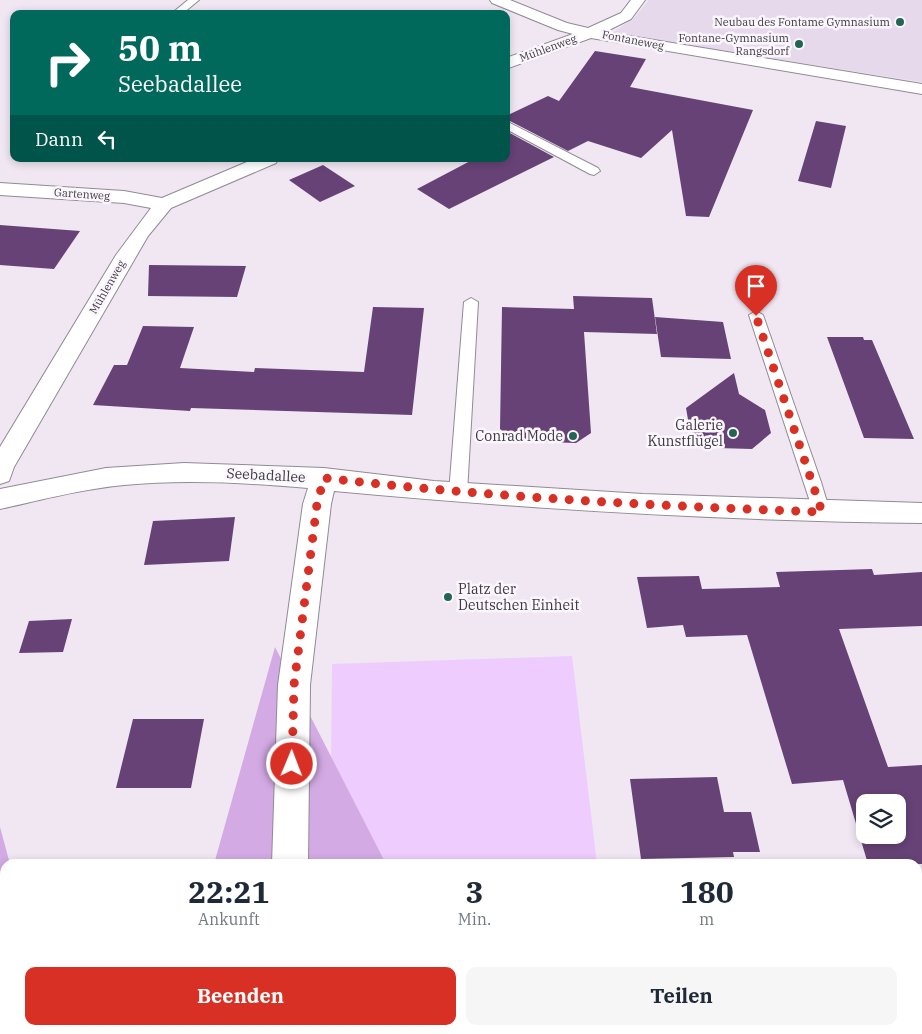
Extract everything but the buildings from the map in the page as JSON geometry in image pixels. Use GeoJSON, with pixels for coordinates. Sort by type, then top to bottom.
{"type":"FeatureCollection","features":[{"type":"Feature","properties":{"kind":"street","name":"Fontaneweg"},"geometry":{"type":"LineString","coordinates":[[497,0],[563,27],[618,39],[922,88]]}},
{"type":"Feature","properties":{"kind":"street","name":"Mühlenweg"},"geometry":{"type":"LineString","coordinates":[[510,63],[592,32],[626,16],[638,0]]}},
{"type":"Feature","properties":{"kind":"street","name":"Mühlenweg"},"geometry":{"type":"LineString","coordinates":[[0,474],[1,467],[126,255],[140,233],[164,204],[261,162]]}},
{"type":"Feature","properties":{"kind":"street","name":"Gartenweg"},"geometry":{"type":"LineString","coordinates":[[0,189],[124,197],[164,204]]}},
{"type":"Feature","properties":{"kind":"street","name":"Seebadallee"},"geometry":{"type":"LineString","coordinates":[[0,499],[68,484],[140,474],[210,472],[324,478],[458,493],[822,512],[922,514]]}},
{"type":"Feature","properties":{"kind":"street"},"geometry":{"type":"LineString","coordinates":[[290,859],[294,685],[317,504],[324,478]]}},
{"type":"Feature","properties":{"kind":"lane"},"geometry":{"type":"LineString","coordinates":[[175,10],[194,0]]}},
{"type":"Feature","properties":{"kind":"lane"},"geometry":{"type":"LineString","coordinates":[[510,126],[594,171]]}},
{"type":"Feature","properties":{"kind":"lane"},"geometry":{"type":"LineString","coordinates":[[458,493],[471,302]]}},
{"type":"Feature","properties":{"kind":"lane"},"geometry":{"type":"LineString","coordinates":[[756,316],[822,512]]}},
{"type":"Feature","properties":{"kind":"shaded area","name":"Fontane-Gymnasium Rangsdorf"},"geometry":{"type":"Polygon","coordinates":[[[649,0],[922,0],[922,82],[613,33],[636,16],[649,0]]]}},
{"type":"Feature","properties":{"kind":"shaded area"},"geometry":{"type":"Polygon","coordinates":[[[275,647],[383,859],[215,859],[275,647]]]}},
{"type":"Feature","properties":{"kind":"shaded area"},"geometry":{"type":"Polygon","coordinates":[[[572,656],[596,859],[330,859],[332,664],[572,656]]]}},
{"type":"Feature","properties":{"kind":"shaded area"},"geometry":{"type":"Polygon","coordinates":[[[0,827],[9,859],[0,859],[0,827]]]}},
{"type":"Feature","properties":{"kind":"place","name":"Neubau des Fontame Gymnasium"},"geometry":{"type":"Point","coordinates":[900,22]}},
{"type":"Feature","properties":{"kind":"place","name":"Fontane-Gymnasium Rangsdorf"},"geometry":{"type":"Point","coordinates":[799,44]}},
{"type":"Feature","properties":{"kind":"place","name":"Galerie Kunstflügel"},"geometry":{"type":"Point","coordinates":[733,433]}},
{"type":"Feature","properties":{"kind":"place","name":"Conrad Mode"},"geometry":{"type":"Point","coordinates":[573,436]}},
{"type":"Feature","properties":{"kind":"place","name":"Platz der Deutschen Einheit"},"geometry":{"type":"Point","coordinates":[448,597]}},
{"type":"Feature","properties":{"kind":"route"},"geometry":{"type":"LineString","coordinates":[[292,764],[294,685],[317,504],[324,478],[458,493],[536,499],[822,512],[756,316]]}}]}
